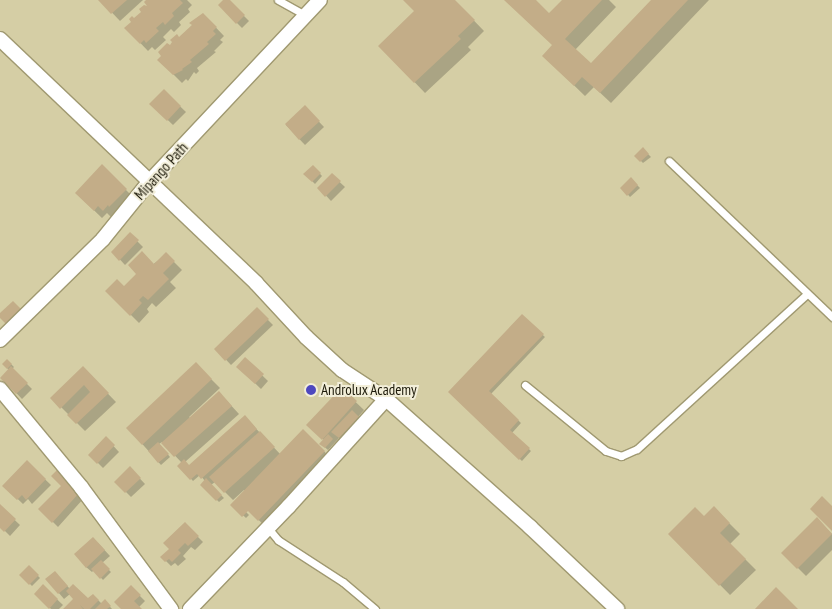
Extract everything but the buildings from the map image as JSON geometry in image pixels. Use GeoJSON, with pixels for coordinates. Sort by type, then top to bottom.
{"type":"FeatureCollection","features":[{"type":"Feature","properties":{"kind":"street","name":"Mipango Path"},"geometry":{"type":"LineString","coordinates":[[0,340],[103,239],[150,181],[320,0]]}},
{"type":"Feature","properties":{"kind":"street"},"geometry":{"type":"LineString","coordinates":[[0,39],[256,283],[306,338],[342,370],[386,399],[530,527],[617,609]]}},
{"type":"Feature","properties":{"kind":"street"},"geometry":{"type":"LineString","coordinates":[[0,389],[81,487],[171,609]]}},
{"type":"Feature","properties":{"kind":"street"},"geometry":{"type":"LineString","coordinates":[[190,609],[268,528],[386,399]]}},
{"type":"Feature","properties":{"kind":"lane"},"geometry":{"type":"LineString","coordinates":[[278,0],[306,15]]}},
{"type":"Feature","properties":{"kind":"lane"},"geometry":{"type":"LineString","coordinates":[[669,161],[832,317]]}},
{"type":"Feature","properties":{"kind":"lane"},"geometry":{"type":"LineString","coordinates":[[525,385],[606,451],[621,456],[638,449],[807,294]]}},
{"type":"Feature","properties":{"kind":"lane"},"geometry":{"type":"LineString","coordinates":[[268,528],[278,540],[343,582],[375,609]]}},
{"type":"Feature","properties":{"kind":"place","name":"Androlux Academy"},"geometry":{"type":"Point","coordinates":[311,390]}}]}
